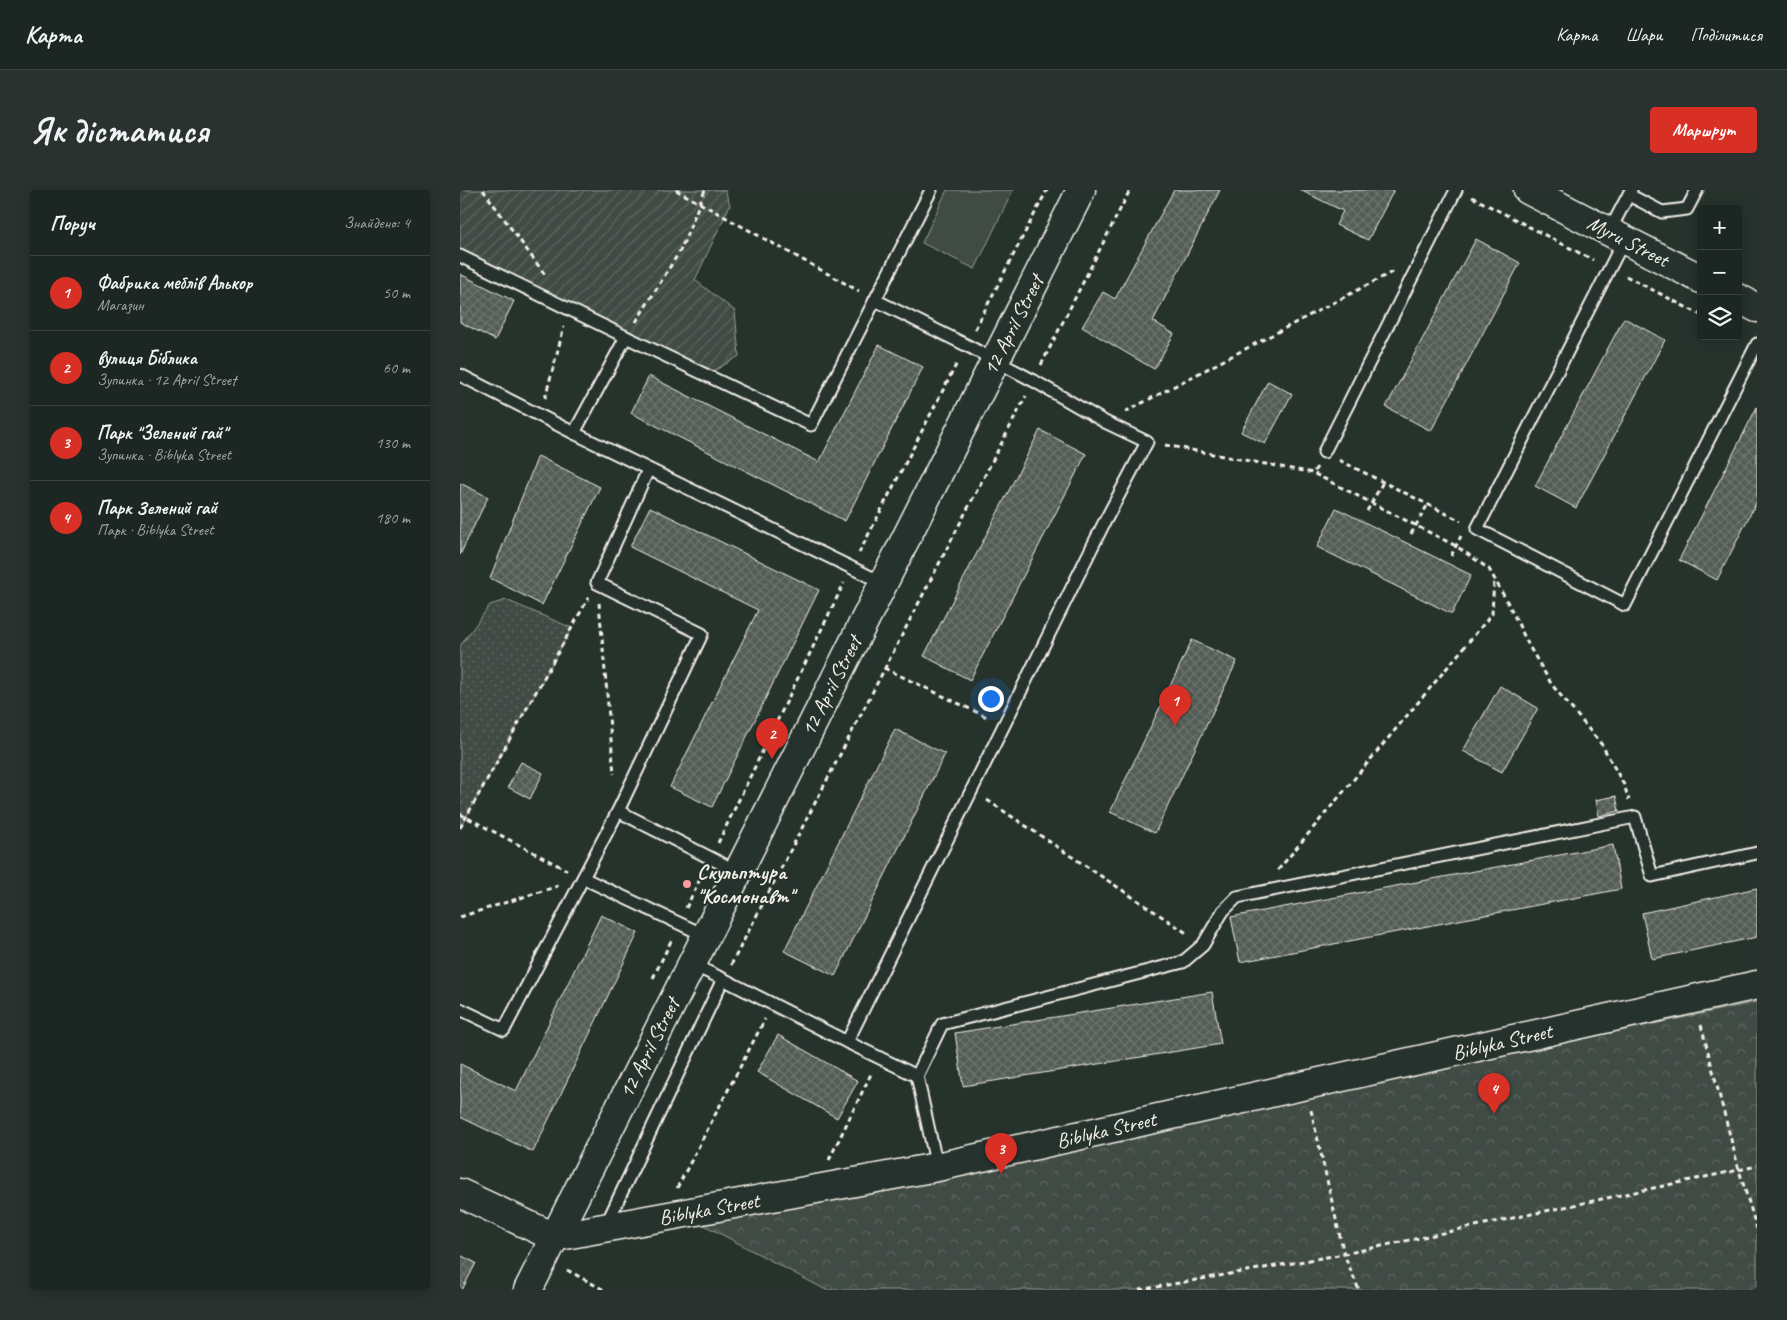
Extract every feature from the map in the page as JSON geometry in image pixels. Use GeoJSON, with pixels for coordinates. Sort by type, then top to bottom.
{"type":"FeatureCollection","features":[{"type":"Feature","properties":{"kind":"street","name":"12 April Street"},"geometry":{"type":"LineString","coordinates":[[528,1290],[1081,190]]}},
{"type":"Feature","properties":{"kind":"street","name":"Myru Street"},"geometry":{"type":"LineString","coordinates":[[1528,190],[1697,277]]}},
{"type":"Feature","properties":{"kind":"street"},"geometry":{"type":"LineString","coordinates":[[1742,300],[1757,308]]}},
{"type":"Feature","properties":{"kind":"street","name":"Biblyka Street"},"geometry":{"type":"LineString","coordinates":[[554,1237],[937,1167],[1757,985]]}},
{"type":"Feature","properties":{"kind":"street"},"geometry":{"type":"LineString","coordinates":[[460,1193],[554,1237]]}},
{"type":"Feature","properties":{"kind":"lane"},"geometry":{"type":"LineString","coordinates":[[460,256],[811,424],[931,190]]}},
{"type":"Feature","properties":{"kind":"lane"},"geometry":{"type":"LineString","coordinates":[[1697,190],[1687,209],[1662,212],[1630,192],[1610,268],[1472,527],[1625,604],[1757,344]]}},
{"type":"Feature","properties":{"kind":"lane"},"geometry":{"type":"LineString","coordinates":[[1324,452],[1422,257],[1461,192]]}},
{"type":"Feature","properties":{"kind":"lane"},"geometry":{"type":"LineString","coordinates":[[848,1042],[1100,532],[1147,442],[1105,422],[966,344],[875,300]]}},
{"type":"Feature","properties":{"kind":"lane"},"geometry":{"type":"LineString","coordinates":[[574,433],[626,337]]}},
{"type":"Feature","properties":{"kind":"lane"},"geometry":{"type":"LineString","coordinates":[[460,375],[648,470],[883,583]]}},
{"type":"Feature","properties":{"kind":"lane"},"geometry":{"type":"LineString","coordinates":[[460,1009],[504,1030],[618,811],[702,634],[597,583],[648,470]]}},
{"type":"Feature","properties":{"kind":"lane"},"geometry":{"type":"LineString","coordinates":[[618,811],[738,872]]}},
{"type":"Feature","properties":{"kind":"lane"},"geometry":{"type":"LineString","coordinates":[[937,1167],[917,1076],[942,1024],[1183,962],[1203,944],[1223,910],[1237,897],[1635,817],[1652,876],[1757,853]]}},
{"type":"Feature","properties":{"kind":"lane"},"geometry":{"type":"LineString","coordinates":[[583,878],[706,936]]}},
{"type":"Feature","properties":{"kind":"lane"},"geometry":{"type":"LineString","coordinates":[[692,964],[917,1076]]}},
{"type":"Feature","properties":{"kind":"lane"},"geometry":{"type":"LineString","coordinates":[[604,1228],[723,978]]}},
{"type":"Feature","properties":{"kind":"path"},"geometry":{"type":"LineString","coordinates":[[676,190],[875,300]]}},
{"type":"Feature","properties":{"kind":"path"},"geometry":{"type":"LineString","coordinates":[[626,337],[680,249],[705,190]]}},
{"type":"Feature","properties":{"kind":"path"},"geometry":{"type":"LineString","coordinates":[[649,986],[852,567],[1047,190]]}},
{"type":"Feature","properties":{"kind":"path"},"geometry":{"type":"LineString","coordinates":[[723,978],[1034,381],[1130,190]]}},
{"type":"Feature","properties":{"kind":"path"},"geometry":{"type":"LineString","coordinates":[[1461,192],[1697,313]]}},
{"type":"Feature","properties":{"kind":"path"},"geometry":{"type":"LineString","coordinates":[[1105,422],[1422,257]]}},
{"type":"Feature","properties":{"kind":"path"},"geometry":{"type":"LineString","coordinates":[[1147,442],[1313,474],[1456,546],[1489,569],[1510,605],[1529,646],[1552,685],[1602,745],[1624,785],[1635,817]]}},
{"type":"Feature","properties":{"kind":"path"},"geometry":{"type":"LineString","coordinates":[[1313,474],[1324,452],[1472,527],[1456,546],[1451,556]]}},
{"type":"Feature","properties":{"kind":"path"},"geometry":{"type":"LineString","coordinates":[[1367,511],[1383,482]]}},
{"type":"Feature","properties":{"kind":"path"},"geometry":{"type":"LineString","coordinates":[[1411,534],[1428,504]]}},
{"type":"Feature","properties":{"kind":"path"},"geometry":{"type":"LineString","coordinates":[[1274,874],[1492,614],[1494,578]]}},
{"type":"Feature","properties":{"kind":"path"},"geometry":{"type":"LineString","coordinates":[[597,583],[618,811]]}},
{"type":"Feature","properties":{"kind":"path"},"geometry":{"type":"LineString","coordinates":[[460,828],[597,583]]}},
{"type":"Feature","properties":{"kind":"path"},"geometry":{"type":"LineString","coordinates":[[884,668],[1005,726]]}},
{"type":"Feature","properties":{"kind":"path"},"geometry":{"type":"LineString","coordinates":[[973,790],[1203,944]]}},
{"type":"Feature","properties":{"kind":"path"},"geometry":{"type":"LineString","coordinates":[[460,814],[583,878]]}},
{"type":"Feature","properties":{"kind":"path"},"geometry":{"type":"LineString","coordinates":[[460,917],[583,878]]}},
{"type":"Feature","properties":{"kind":"path"},"geometry":{"type":"LineString","coordinates":[[674,1194],[769,1012]]}},
{"type":"Feature","properties":{"kind":"path"},"geometry":{"type":"LineString","coordinates":[[1700,1022],[1739,1170],[1757,1229]]}},
{"type":"Feature","properties":{"kind":"path"},"geometry":{"type":"LineString","coordinates":[[826,1166],[871,1073]]}},
{"type":"Feature","properties":{"kind":"path"},"geometry":{"type":"LineString","coordinates":[[1310,1105],[1344,1254],[1359,1290]]}},
{"type":"Feature","properties":{"kind":"path"},"geometry":{"type":"LineString","coordinates":[[1139,1290],[1344,1254],[1757,1166]]}},
{"type":"Feature","properties":{"kind":"path"},"geometry":{"type":"LineString","coordinates":[[564,1269],[604,1290]]}},
{"type":"Feature","properties":{"kind":"green space"},"geometry":{"type":"Polygon","coordinates":[[[460,190],[725,190],[730,205],[695,280],[735,311],[739,356],[707,375],[460,256],[460,190]]]}},
{"type":"Feature","properties":{"kind":"green space"},"geometry":{"type":"Polygon","coordinates":[[[947,190],[1013,190],[975,269],[922,243],[947,190]]]}},
{"type":"Feature","properties":{"kind":"green space"},"geometry":{"type":"Polygon","coordinates":[[[506,600],[572,628],[460,828],[460,646],[490,605],[506,600]]]}},
{"type":"Feature","properties":{"kind":"green space"},"geometry":{"type":"Polygon","coordinates":[[[1757,1002],[1757,1290],[826,1290],[704,1225],[1757,1002]]]}},
{"type":"Feature","properties":{"kind":"building"},"geometry":{"type":"Polygon","coordinates":[[[1174,190],[1220,190],[1153,321],[1174,334],[1154,369],[1082,327],[1103,292],[1115,299],[1174,190]]]}},
{"type":"Feature","properties":{"kind":"building"},"geometry":{"type":"Polygon","coordinates":[[[1300,190],[1394,190],[1368,240],[1336,225],[1343,211],[1300,190]]]}},
{"type":"Feature","properties":{"kind":"building"},"geometry":{"type":"Polygon","coordinates":[[[1476,239],[1520,263],[1431,431],[1386,407],[1476,239]]]}},
{"type":"Feature","properties":{"kind":"building"},"geometry":{"type":"Polygon","coordinates":[[[460,274],[514,301],[495,340],[460,322],[460,274]]]}},
{"type":"Feature","properties":{"kind":"building"},"geometry":{"type":"Polygon","coordinates":[[[1624,318],[1665,340],[1576,508],[1535,486],[1624,318]]]}},
{"type":"Feature","properties":{"kind":"building"},"geometry":{"type":"Polygon","coordinates":[[[879,345],[923,367],[845,521],[631,413],[649,376],[819,462],[879,345]]]}},
{"type":"Feature","properties":{"kind":"building"},"geometry":{"type":"Polygon","coordinates":[[[1268,381],[1292,394],[1265,444],[1241,432],[1268,381]]]}},
{"type":"Feature","properties":{"kind":"building"},"geometry":{"type":"Polygon","coordinates":[[[1757,407],[1757,501],[1717,580],[1679,560],[1757,407]]]}},
{"type":"Feature","properties":{"kind":"building"},"geometry":{"type":"Polygon","coordinates":[[[1040,430],[1086,454],[970,680],[924,656],[1040,430]]]}},
{"type":"Feature","properties":{"kind":"building"},"geometry":{"type":"Polygon","coordinates":[[[538,456],[600,487],[542,605],[490,578],[538,456]]]}},
{"type":"Feature","properties":{"kind":"building"},"geometry":{"type":"Polygon","coordinates":[[[460,483],[488,497],[460,555],[460,483]]]}},
{"type":"Feature","properties":{"kind":"building"},"geometry":{"type":"Polygon","coordinates":[[[650,507],[819,590],[712,807],[670,787],[758,610],[630,547],[650,507]]]}},
{"type":"Feature","properties":{"kind":"building"},"geometry":{"type":"Polygon","coordinates":[[[1336,508],[1471,575],[1452,614],[1317,547],[1336,508]]]}},
{"type":"Feature","properties":{"kind":"building"},"geometry":{"type":"Polygon","coordinates":[[[1192,640],[1237,661],[1155,833],[1110,812],[1192,640]]]}},
{"type":"Feature","properties":{"kind":"building"},"geometry":{"type":"Polygon","coordinates":[[[1500,686],[1538,708],[1502,772],[1463,751],[1500,686]]]}},
{"type":"Feature","properties":{"kind":"building"},"geometry":{"type":"Polygon","coordinates":[[[895,729],[945,754],[835,976],[784,951],[895,729]]]}},
{"type":"Feature","properties":{"kind":"building"},"geometry":{"type":"Polygon","coordinates":[[[521,762],[543,773],[530,799],[508,787],[521,762]]]}},
{"type":"Feature","properties":{"kind":"building"},"geometry":{"type":"Polygon","coordinates":[[[1616,796],[1619,811],[1599,816],[1596,800],[1616,796]]]}},
{"type":"Feature","properties":{"kind":"building"},"geometry":{"type":"Polygon","coordinates":[[[1613,845],[1621,889],[1240,962],[1231,917],[1613,845]]]}},
{"type":"Feature","properties":{"kind":"building"},"geometry":{"type":"Polygon","coordinates":[[[1757,888],[1757,937],[1652,959],[1642,913],[1757,888]]]}},
{"type":"Feature","properties":{"kind":"building"},"geometry":{"type":"Polygon","coordinates":[[[601,915],[638,933],[533,1152],[460,1117],[460,1064],[516,1091],[601,915]]]}},
{"type":"Feature","properties":{"kind":"building"},"geometry":{"type":"Polygon","coordinates":[[[1212,992],[1221,1044],[963,1086],[955,1033],[1212,992]]]}},
{"type":"Feature","properties":{"kind":"building"},"geometry":{"type":"Polygon","coordinates":[[[778,1035],[858,1081],[837,1118],[757,1072],[778,1035]]]}},
{"type":"Feature","properties":{"kind":"building"},"geometry":{"type":"Polygon","coordinates":[[[460,1255],[476,1263],[462,1290],[460,1290],[460,1255]]]}},
{"type":"Feature","properties":{"kind":"place","name":"Фабрика меблів Алькор"},"geometry":{"type":"Point","coordinates":[1175,726]}},
{"type":"Feature","properties":{"kind":"place","name":"вулиця Біблика"},"geometry":{"type":"Point","coordinates":[772,759]}},
{"type":"Feature","properties":{"kind":"place","name":"Скульптура \"Космонавт\""},"geometry":{"type":"Point","coordinates":[687,884]}},
{"type":"Feature","properties":{"kind":"place","name":"Парк Зелений гай"},"geometry":{"type":"Point","coordinates":[1494,1114]}},
{"type":"Feature","properties":{"kind":"place","name":"Парк \"Зелений гай\""},"geometry":{"type":"Point","coordinates":[1001,1174]}}]}
